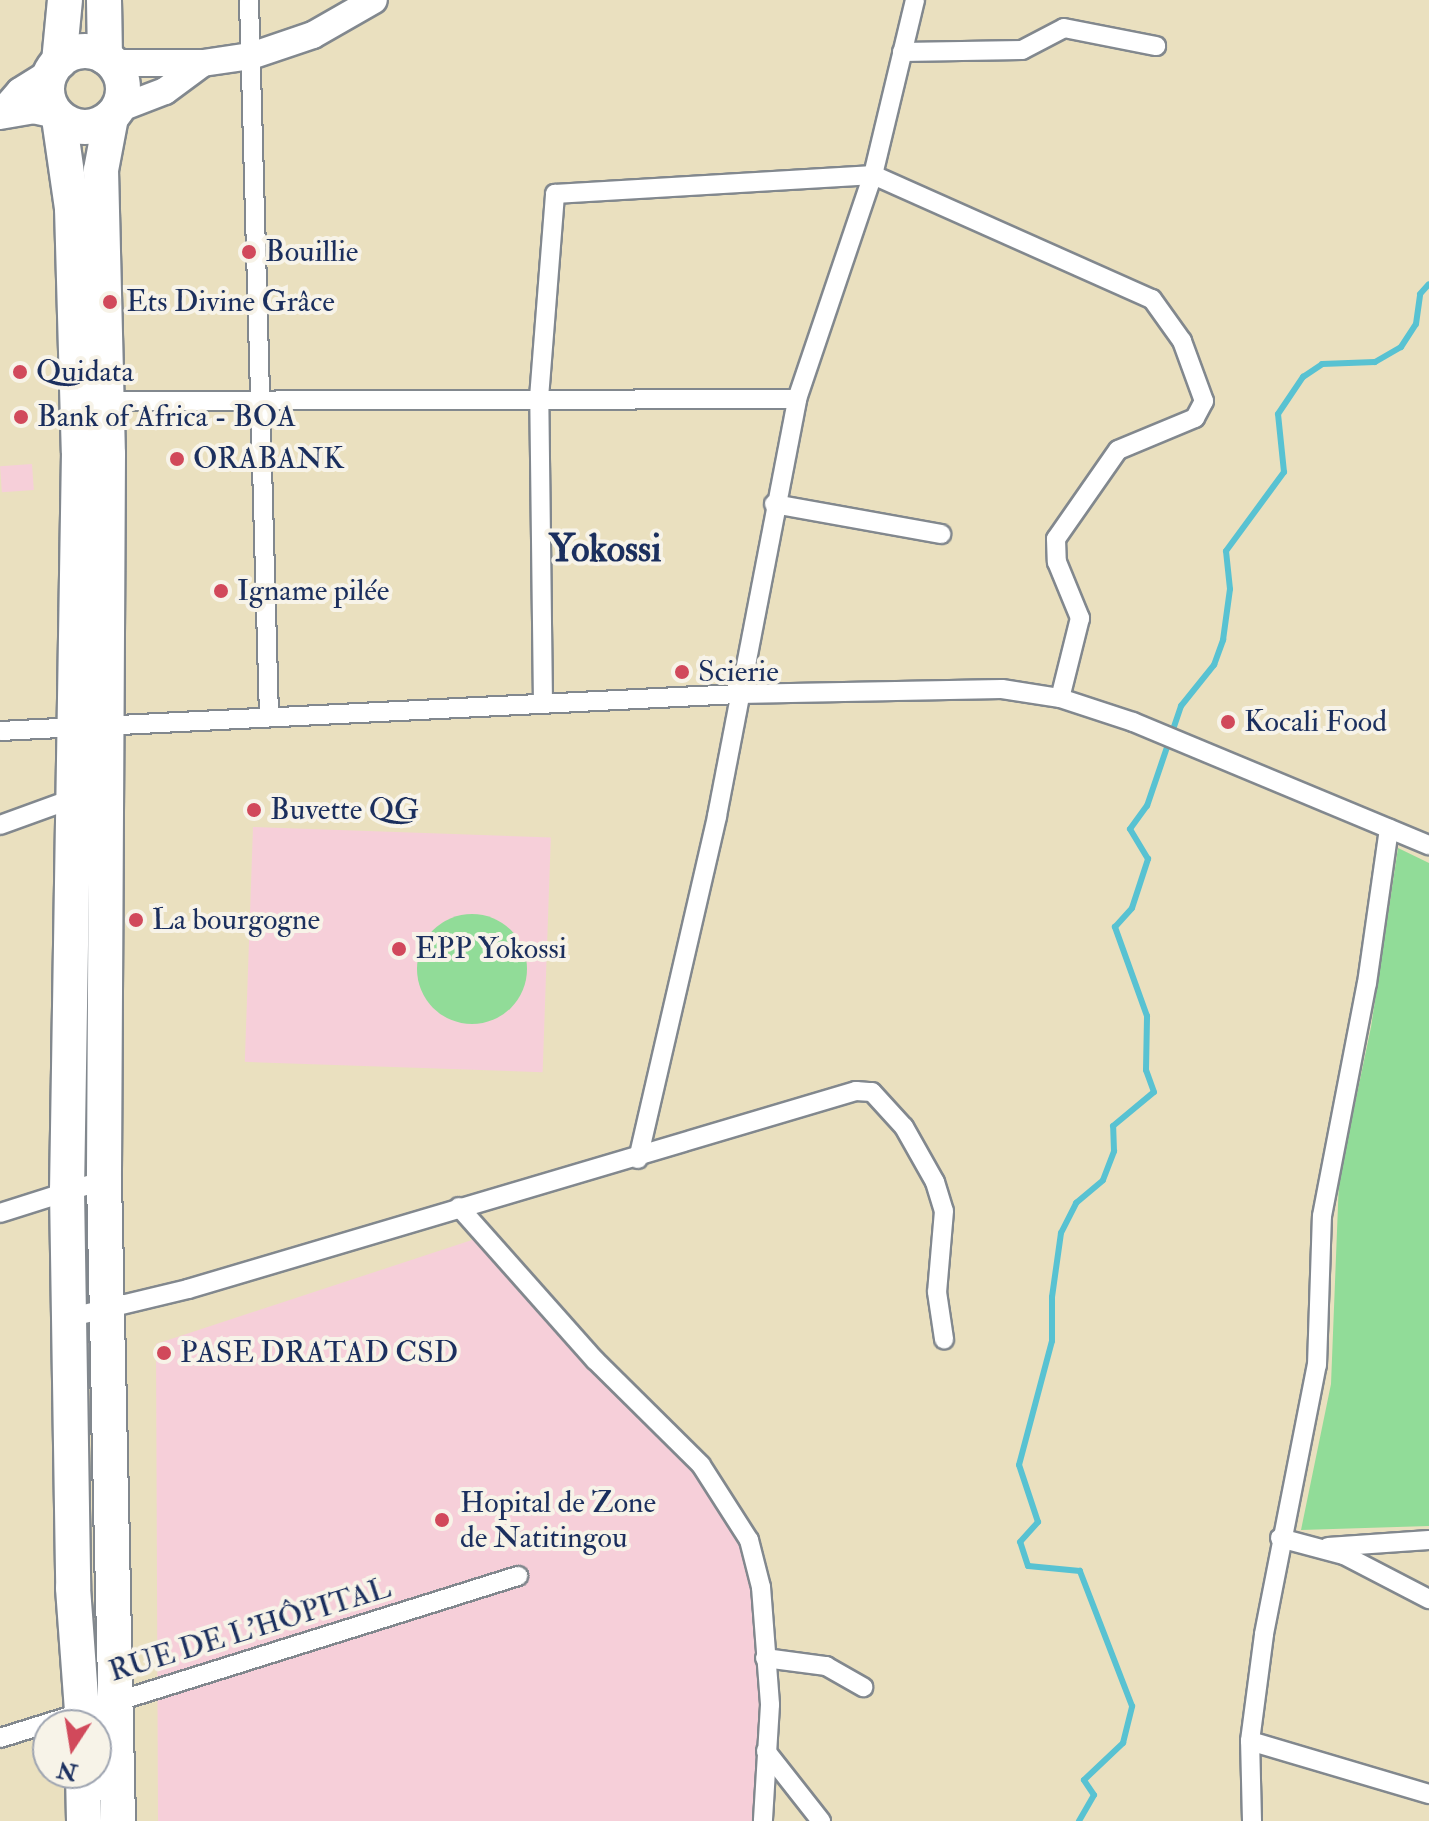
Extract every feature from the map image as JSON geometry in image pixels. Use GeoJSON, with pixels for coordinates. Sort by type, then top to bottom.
{"type":"FeatureCollection","features":[{"type":"Feature","properties":{"kind":"highway"},"geometry":{"type":"LineString","coordinates":[[65,0],[55,67],[47,96],[58,116],[72,208],[91,400]]}},
{"type":"Feature","properties":{"kind":"highway"},"geometry":{"type":"LineString","coordinates":[[104,0],[109,60],[123,90],[114,113],[101,170],[91,400],[89,727],[104,792],[104,1180],[118,1821]]}},
{"type":"Feature","properties":{"kind":"highway"},"geometry":{"type":"LineString","coordinates":[[55,67],[76,52],[109,60]]}},
{"type":"Feature","properties":{"kind":"highway"},"geometry":{"type":"LineString","coordinates":[[58,116],[80,127],[114,113]]}},
{"type":"Feature","properties":{"kind":"highway"},"geometry":{"type":"LineString","coordinates":[[82,1709],[73,1588],[72,1317],[67,1190],[70,797],[89,727]]}},
{"type":"Feature","properties":{"kind":"highway"},"geometry":{"type":"LineString","coordinates":[[83,1789],[84,1821]]}},
{"type":"Feature","properties":{"kind":"street"},"geometry":{"type":"LineString","coordinates":[[249,0],[258,189],[257,402],[269,715]]}},
{"type":"Feature","properties":{"kind":"street"},"geometry":{"type":"LineString","coordinates":[[109,60],[203,63],[251,56],[313,35],[374,0]]}},
{"type":"Feature","properties":{"kind":"street"},"geometry":{"type":"LineString","coordinates":[[638,1159],[717,816],[774,504],[797,399],[873,175],[915,0]]}},
{"type":"Feature","properties":{"kind":"street"},"geometry":{"type":"LineString","coordinates":[[902,52],[1022,50],[1064,28],[1156,46]]}},
{"type":"Feature","properties":{"kind":"street"},"geometry":{"type":"LineString","coordinates":[[114,113],[165,91],[203,63]]}},
{"type":"Feature","properties":{"kind":"street"},"geometry":{"type":"LineString","coordinates":[[0,115],[20,91],[55,67]]}},
{"type":"Feature","properties":{"kind":"street"},"geometry":{"type":"LineString","coordinates":[[0,115],[33,110],[58,116]]}},
{"type":"Feature","properties":{"kind":"street"},"geometry":{"type":"LineString","coordinates":[[543,704],[539,398],[555,194],[873,175],[1152,299],[1182,341],[1204,401],[1195,418],[1118,450],[1056,539],[1057,562],[1080,618],[1060,698]]}},
{"type":"Feature","properties":{"kind":"street"},"geometry":{"type":"LineString","coordinates":[[91,400],[797,399]]}},
{"type":"Feature","properties":{"kind":"street"},"geometry":{"type":"LineString","coordinates":[[774,504],[941,534]]}},
{"type":"Feature","properties":{"kind":"street"},"geometry":{"type":"LineString","coordinates":[[0,731],[269,715],[738,694],[978,688],[1060,698],[1133,722],[1429,845]]}},
{"type":"Feature","properties":{"kind":"street"},"geometry":{"type":"LineString","coordinates":[[0,825],[70,797],[104,792]]}},
{"type":"Feature","properties":{"kind":"street"},"geometry":{"type":"LineString","coordinates":[[1252,1821],[1250,1741],[1280,1538],[1317,1365],[1322,1216],[1367,983],[1389,829]]}},
{"type":"Feature","properties":{"kind":"street"},"geometry":{"type":"LineString","coordinates":[[72,1317],[188,1289],[459,1207],[638,1159],[824,1096],[872,1092],[922,1151],[944,1211],[937,1292],[944,1339]]}},
{"type":"Feature","properties":{"kind":"street"},"geometry":{"type":"LineString","coordinates":[[0,1213],[104,1180]]}},
{"type":"Feature","properties":{"kind":"street"},"geometry":{"type":"LineString","coordinates":[[459,1207],[719,1489],[755,1554],[770,1705],[763,1821]]}},
{"type":"Feature","properties":{"kind":"street"},"geometry":{"type":"LineString","coordinates":[[1280,1538],[1323,1548],[1429,1599]]}},
{"type":"Feature","properties":{"kind":"street"},"geometry":{"type":"LineString","coordinates":[[1323,1548],[1429,1540]]}},
{"type":"Feature","properties":{"kind":"street","name":"RUE DE L'HÔPITAL"},"geometry":{"type":"LineString","coordinates":[[100,1709],[116,1701],[518,1576]]}},
{"type":"Feature","properties":{"kind":"street"},"geometry":{"type":"LineString","coordinates":[[765,1658],[826,1666],[863,1687]]}},
{"type":"Feature","properties":{"kind":"street","name":"RUE DE L'HÔPITAL"},"geometry":{"type":"LineString","coordinates":[[0,1738],[32,1730]]}},
{"type":"Feature","properties":{"kind":"street"},"geometry":{"type":"LineString","coordinates":[[1250,1741],[1374,1774],[1429,1794]]}},
{"type":"Feature","properties":{"kind":"street"},"geometry":{"type":"LineString","coordinates":[[766,1751],[821,1821]]}},
{"type":"Feature","properties":{"kind":"shaded area"},"geometry":{"type":"Polygon","coordinates":[[[32,464],[34,490],[2,492],[0,466],[32,464]]]}},
{"type":"Feature","properties":{"kind":"shaded area","name":"EPP Yokossi"},"geometry":{"type":"Polygon","coordinates":[[[253,827],[551,837],[543,1072],[245,1062],[253,827]]]}},
{"type":"Feature","properties":{"kind":"shaded area","name":"Hopital de Zone de Natitingou"},"geometry":{"type":"Polygon","coordinates":[[[475,1239],[697,1466],[761,1574],[757,1821],[158,1821],[156,1344],[475,1239]]]}},
{"type":"Feature","properties":{"kind":"green space"},"geometry":{"type":"Polygon","coordinates":[[[1398,848],[1429,863],[1429,1526],[1301,1530],[1331,1384],[1339,1180],[1371,1027],[1398,848]]]}},
{"type":"Feature","properties":{"kind":"green space"},"geometry":{"type":"Polygon","coordinates":[[[472,914],[493,918],[511,930],[523,948],[527,969],[523,990],[511,1008],[493,1020],[472,1024],[451,1020],[433,1008],[421,990],[417,969],[421,948],[433,930],[451,918],[472,914]]]}},
{"type":"Feature","properties":{"kind":"waterway"},"geometry":{"type":"LineString","coordinates":[[1079,1821],[1094,1795],[1084,1780],[1123,1743],[1132,1706],[1080,1571],[1028,1566],[1020,1542],[1038,1522],[1019,1465],[1052,1341],[1052,1297],[1061,1233],[1076,1203],[1103,1180],[1114,1151],[1113,1126],[1154,1092],[1146,1070],[1147,1016],[1115,927],[1132,908],[1148,859],[1130,829],[1147,806],[1181,706],[1214,665],[1223,640],[1230,589],[1226,551],[1284,472],[1278,414],[1303,377],[1322,364],[1375,362],[1401,347],[1416,324],[1420,294],[1429,284]]}},
{"type":"Feature","properties":{"kind":"place","name":"Bouillie"},"geometry":{"type":"Point","coordinates":[249,252]}},
{"type":"Feature","properties":{"kind":"place","name":"Ets Divine Grâce"},"geometry":{"type":"Point","coordinates":[110,302]}},
{"type":"Feature","properties":{"kind":"place","name":"Quidata"},"geometry":{"type":"Point","coordinates":[20,372]}},
{"type":"Feature","properties":{"kind":"place","name":"Bank of Africa - BOA"},"geometry":{"type":"Point","coordinates":[21,417]}},
{"type":"Feature","properties":{"kind":"place","name":"ORABANK"},"geometry":{"type":"Point","coordinates":[177,459]}},
{"type":"Feature","properties":{"kind":"place","name":"Igname pilée"},"geometry":{"type":"Point","coordinates":[221,591]}},
{"type":"Feature","properties":{"kind":"place","name":"Scierie"},"geometry":{"type":"Point","coordinates":[682,672]}},
{"type":"Feature","properties":{"kind":"place","name":"Kocali Food"},"geometry":{"type":"Point","coordinates":[1228,722]}},
{"type":"Feature","properties":{"kind":"place","name":"Buvette QG"},"geometry":{"type":"Point","coordinates":[254,810]}},
{"type":"Feature","properties":{"kind":"place","name":"La bourgogne"},"geometry":{"type":"Point","coordinates":[136,920]}},
{"type":"Feature","properties":{"kind":"place","name":"EPP Yokossi"},"geometry":{"type":"Point","coordinates":[399,949]}},
{"type":"Feature","properties":{"kind":"place","name":"PASE DRATAD CSD"},"geometry":{"type":"Point","coordinates":[164,1353]}},
{"type":"Feature","properties":{"kind":"place","name":"Hopital de Zone de Natitingou"},"geometry":{"type":"Point","coordinates":[442,1520]}},
{"type":"Feature","properties":{"kind":"district","name":"Yokossi"},"geometry":{"type":"Point","coordinates":[605,550]}}]}
